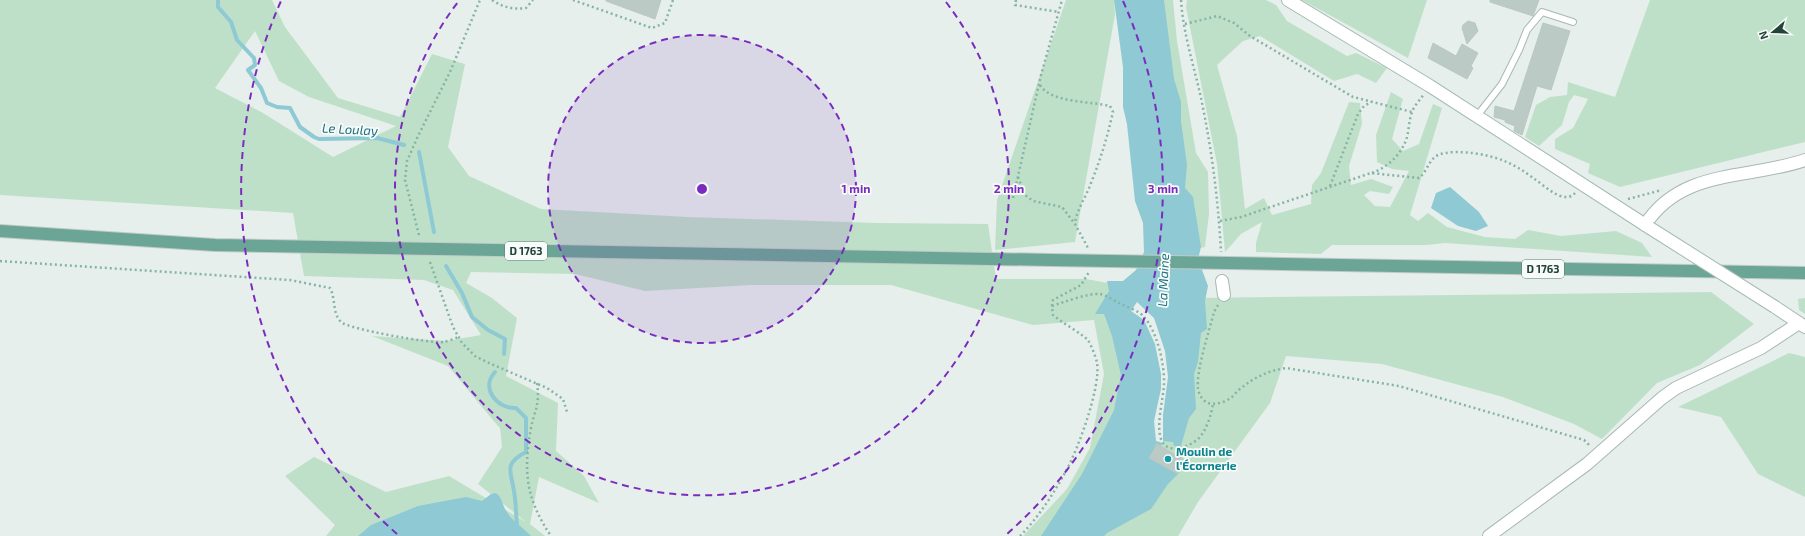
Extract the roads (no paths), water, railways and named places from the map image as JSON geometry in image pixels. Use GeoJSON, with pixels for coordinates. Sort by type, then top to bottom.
{"type":"FeatureCollection","features":[{"type":"Feature","properties":{"kind":"main road","name":"D 1763"},"geometry":{"type":"LineString","coordinates":[[0,231],[215,245],[1805,273]]}},
{"type":"Feature","properties":{"kind":"street"},"geometry":{"type":"LineString","coordinates":[[1288,0],[1430,86],[1648,227],[1775,306],[1802,325],[1755,351],[1688,381],[1676,388],[1662,398],[1599,454],[1551,492],[1489,536]]}},
{"type":"Feature","properties":{"kind":"street"},"geometry":{"type":"LineString","coordinates":[[1648,227],[1662,206],[1678,192],[1686,188],[1699,183],[1774,168],[1805,160]]}},
{"type":"Feature","properties":{"kind":"street"},"geometry":{"type":"LineString","coordinates":[[1222,281],[1224,295]]}},
{"type":"Feature","properties":{"kind":"lane"},"geometry":{"type":"LineString","coordinates":[[1477,116],[1502,84],[1527,30],[1542,12],[1573,22]]}},
{"type":"Feature","properties":{"kind":"water","name":"La Maine"},"geometry":{"type":"Polygon","coordinates":[[[1114,0],[1164,0],[1174,79],[1181,102],[1181,121],[1187,165],[1185,188],[1193,197],[1201,247],[1198,259],[1208,286],[1205,301],[1207,329],[1201,333],[1198,362],[1194,374],[1196,409],[1189,418],[1181,446],[1174,446],[1173,442],[1163,441],[1161,446],[1157,444],[1150,458],[1178,474],[1168,484],[1151,509],[1104,536],[1041,536],[1082,474],[1114,410],[1121,375],[1112,336],[1104,314],[1095,314],[1109,291],[1107,281],[1123,281],[1136,270],[1144,252],[1143,223],[1135,201],[1127,124],[1123,107],[1123,67],[1114,0]]]}},
{"type":"Feature","properties":{"kind":"water"},"geometry":{"type":"Polygon","coordinates":[[[1450,187],[1479,212],[1488,226],[1476,231],[1458,226],[1431,208],[1436,193],[1450,187]]]}},
{"type":"Feature","properties":{"kind":"water"},"geometry":{"type":"Polygon","coordinates":[[[495,493],[500,497],[511,518],[531,536],[358,536],[371,525],[418,506],[466,497],[482,501],[491,494],[495,493]]]}},
{"type":"Feature","properties":{"kind":"waterway","name":"Le Loulay"},"geometry":{"type":"LineString","coordinates":[[218,0],[218,7],[231,22],[237,40],[254,58],[255,65],[248,70],[261,88],[267,103],[277,107],[290,108],[300,127],[319,139],[377,138],[404,145]]}},
{"type":"Feature","properties":{"kind":"waterway","name":"Le Loulay"},"geometry":{"type":"LineString","coordinates":[[419,152],[434,232]]}},
{"type":"Feature","properties":{"kind":"waterway","name":"Le Loulay"},"geometry":{"type":"LineString","coordinates":[[446,266],[462,293],[472,317],[488,330],[505,339],[504,354]]}},
{"type":"Feature","properties":{"kind":"waterway","name":"Le Loulay"},"geometry":{"type":"LineString","coordinates":[[495,372],[489,385],[493,396],[503,405],[516,408],[526,418],[526,452],[514,460],[510,468],[515,499],[517,526],[508,536]]}},
{"type":"Feature","properties":{"kind":"place","name":"Moulin de l'Écornerie"},"geometry":{"type":"Point","coordinates":[1168,459]}}]}
